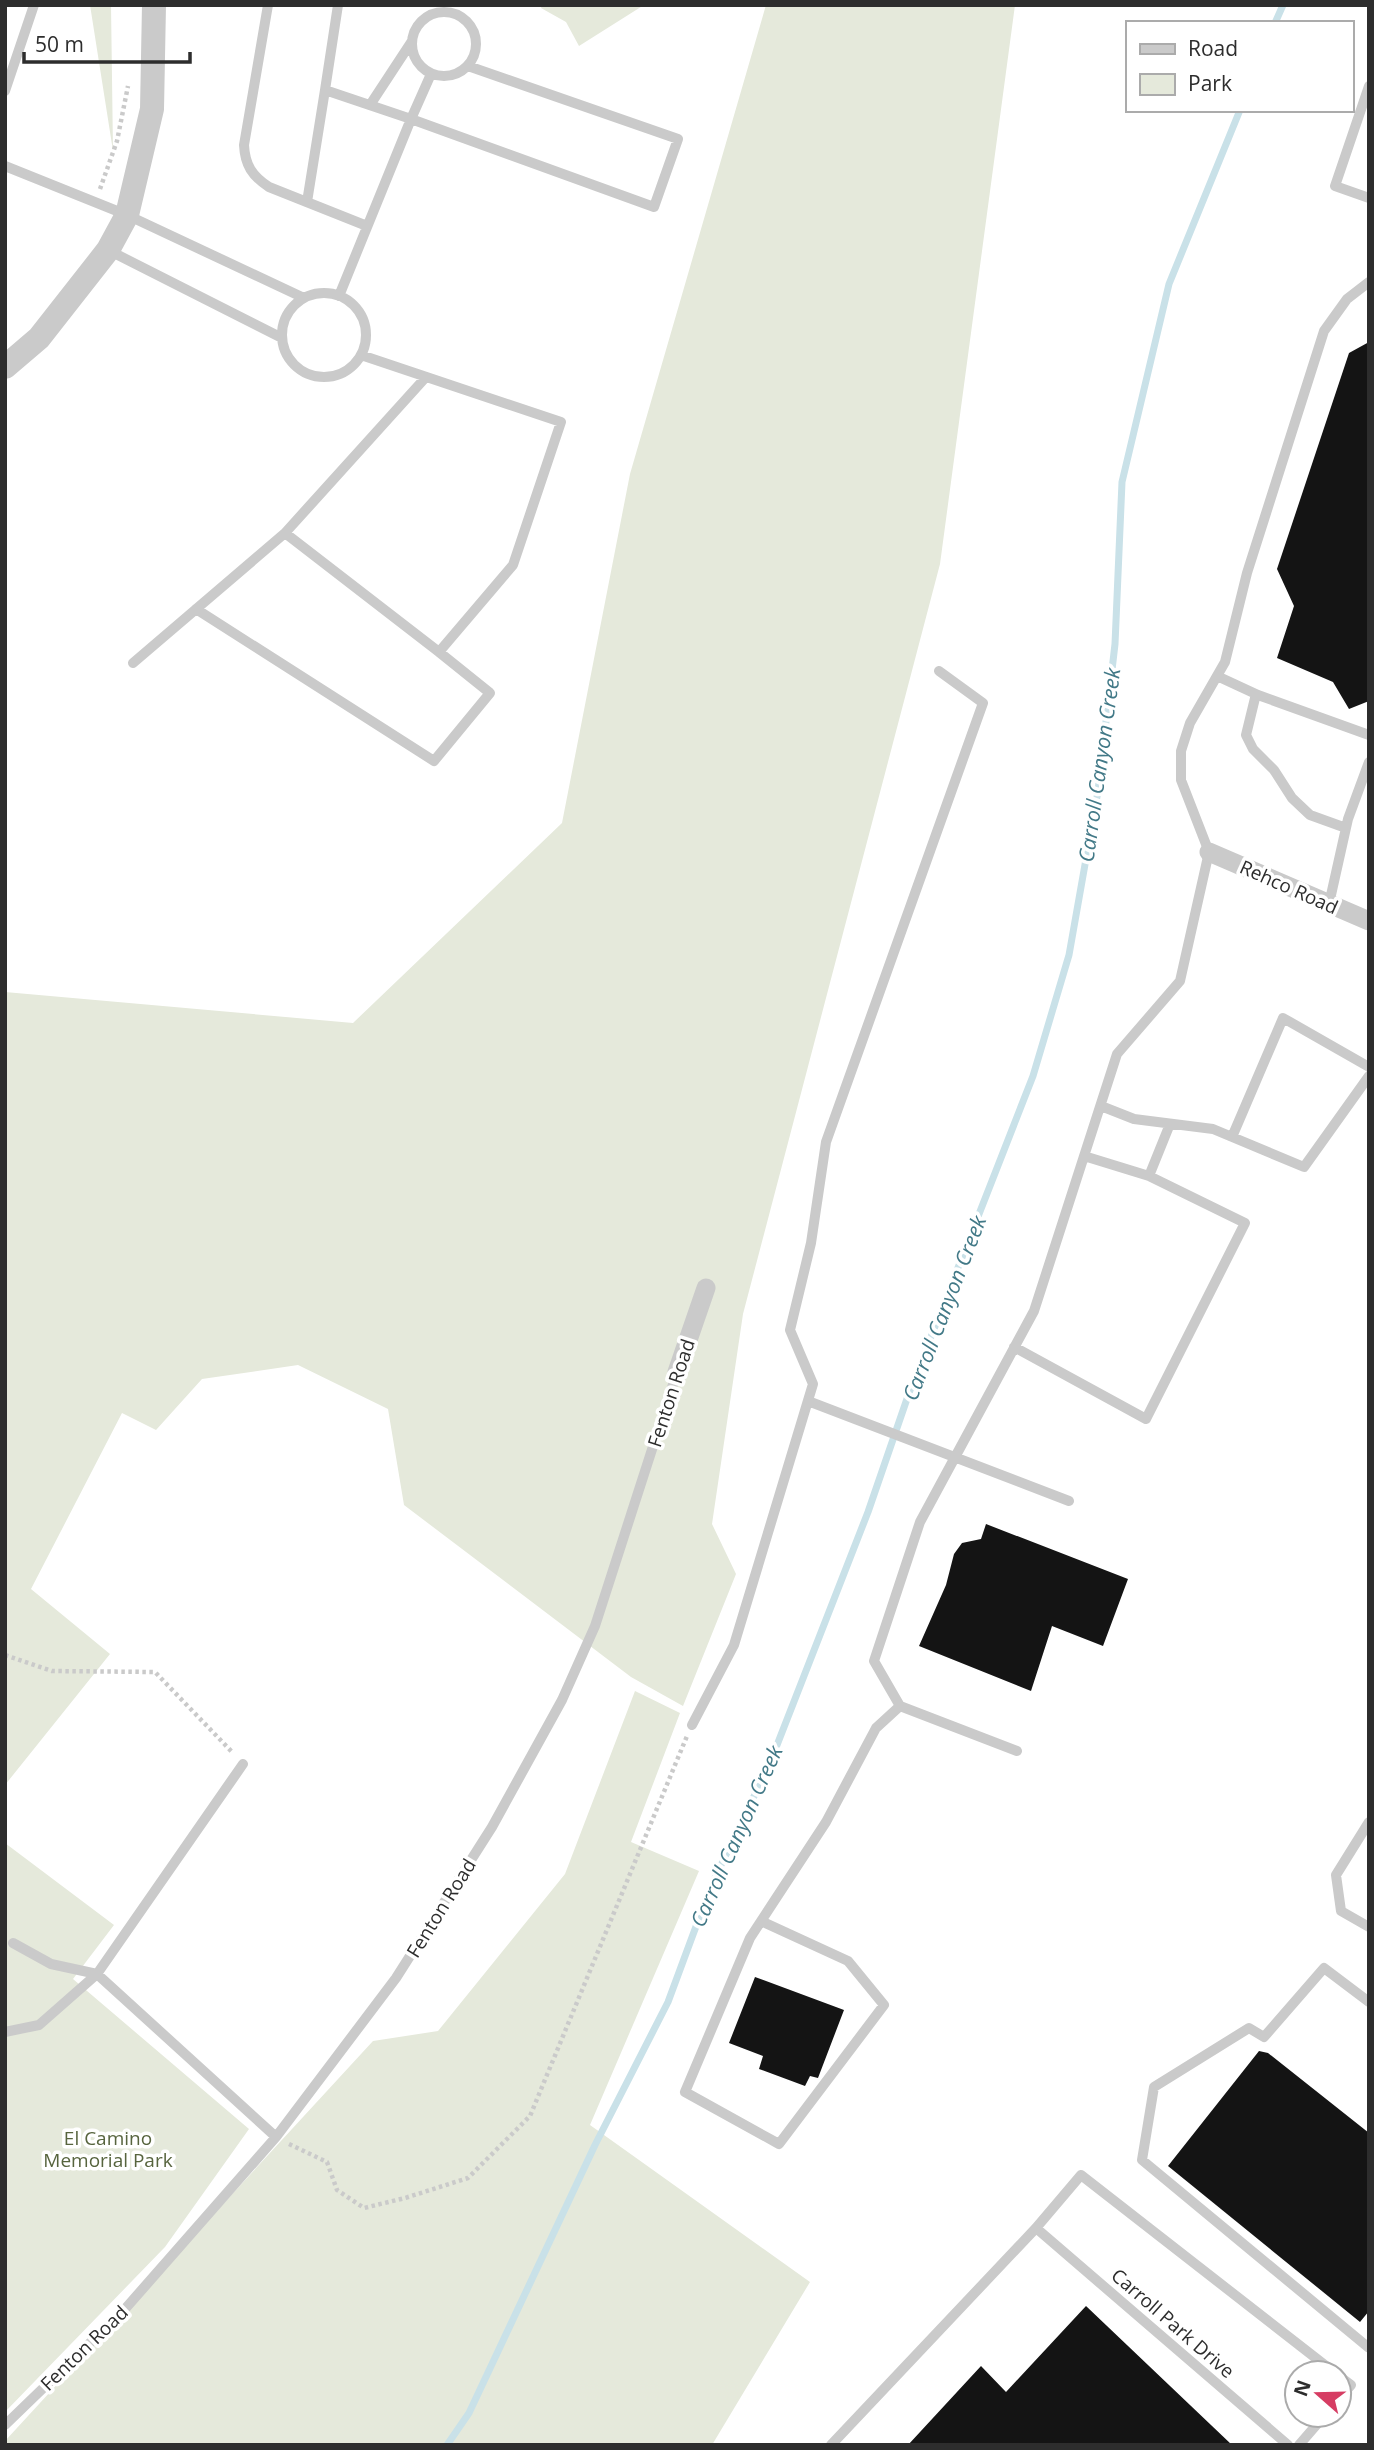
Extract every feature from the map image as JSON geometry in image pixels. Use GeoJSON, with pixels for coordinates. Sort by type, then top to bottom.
{"type":"FeatureCollection","features":[{"type":"Feature","properties":{"kind":"street"},"geometry":{"type":"LineString","coordinates":[[5,367],[39,338],[108,250],[127,215],[152,109],[154,5]]}},
{"type":"Feature","properties":{"kind":"street","name":"Rehco Road"},"geometry":{"type":"LineString","coordinates":[[1209,852],[1369,921]]}},
{"type":"Feature","properties":{"kind":"street","name":"Fenton Road"},"geometry":{"type":"LineString","coordinates":[[677,1372],[706,1288]]}},
{"type":"Feature","properties":{"kind":"lane"},"geometry":{"type":"LineString","coordinates":[[5,92],[34,5]]}},
{"type":"Feature","properties":{"kind":"lane"},"geometry":{"type":"LineString","coordinates":[[268,5],[244,145],[250,170],[258,180],[269,187],[367,226]]}},
{"type":"Feature","properties":{"kind":"lane"},"geometry":{"type":"LineString","coordinates":[[307,202],[338,5]]}},
{"type":"Feature","properties":{"kind":"lane"},"geometry":{"type":"LineString","coordinates":[[370,105],[428,16],[448,12],[466,20],[475,38],[476,48],[468,66],[451,76],[431,74],[416,60],[413,41]]}},
{"type":"Feature","properties":{"kind":"lane"},"geometry":{"type":"LineString","coordinates":[[325,90],[411,118],[654,207],[678,139],[468,66]]}},
{"type":"Feature","properties":{"kind":"lane"},"geometry":{"type":"LineString","coordinates":[[338,296],[431,74]]}},
{"type":"Feature","properties":{"kind":"lane"},"geometry":{"type":"LineString","coordinates":[[1369,86],[1335,186],[1369,198]]}},
{"type":"Feature","properties":{"kind":"lane"},"geometry":{"type":"LineString","coordinates":[[5,166],[127,215],[304,299]]}},
{"type":"Feature","properties":{"kind":"lane"},"geometry":{"type":"LineString","coordinates":[[108,250],[282,338]]}},
{"type":"Feature","properties":{"kind":"lane"},"geometry":{"type":"LineString","coordinates":[[1017,1751],[900,1706],[874,1661],[920,1522],[1034,1311],[1117,1054],[1180,981],[1209,852],[1181,780],[1181,751],[1190,723],[1225,662],[1247,573],[1324,331],[1347,299],[1369,282]]}},
{"type":"Feature","properties":{"kind":"lane"},"geometry":{"type":"LineString","coordinates":[[327,293],[338,296],[349,302],[363,321],[366,332],[361,355],[344,372],[333,376],[309,375],[290,361],[284,350],[283,326],[287,315],[304,299],[327,293]]}},
{"type":"Feature","properties":{"kind":"lane"},"geometry":{"type":"LineString","coordinates":[[361,355],[561,422],[513,565],[439,652]]}},
{"type":"Feature","properties":{"kind":"lane"},"geometry":{"type":"LineString","coordinates":[[133,663],[285,533],[426,377]]}},
{"type":"Feature","properties":{"kind":"lane"},"geometry":{"type":"LineString","coordinates":[[196,609],[434,761],[489,693],[285,533]]}},
{"type":"Feature","properties":{"kind":"lane"},"geometry":{"type":"LineString","coordinates":[[692,1726],[734,1645],[813,1384],[790,1330],[811,1243],[826,1142],[984,704],[939,671]]}},
{"type":"Feature","properties":{"kind":"lane"},"geometry":{"type":"LineString","coordinates":[[1217,676],[1256,694],[1369,736]]}},
{"type":"Feature","properties":{"kind":"lane"},"geometry":{"type":"LineString","coordinates":[[1256,694],[1246,735],[1254,749],[1274,770],[1292,798],[1310,815],[1346,828]]}},
{"type":"Feature","properties":{"kind":"lane"},"geometry":{"type":"LineString","coordinates":[[1329,904],[1346,828],[1369,762]]}},
{"type":"Feature","properties":{"kind":"lane"},"geometry":{"type":"LineString","coordinates":[[1232,1137],[1283,1018],[1369,1067]]}},
{"type":"Feature","properties":{"kind":"lane"},"geometry":{"type":"LineString","coordinates":[[1101,1106],[1135,1119],[1213,1129],[1304,1167],[1369,1076]]}},
{"type":"Feature","properties":{"kind":"lane"},"geometry":{"type":"LineString","coordinates":[[1149,1176],[1170,1124]]}},
{"type":"Feature","properties":{"kind":"lane"},"geometry":{"type":"LineString","coordinates":[[1014,1347],[1146,1419],[1245,1223],[1149,1176],[1084,1156]]}},
{"type":"Feature","properties":{"kind":"lane","name":"Fenton Road"},"geometry":{"type":"LineString","coordinates":[[5,2425],[125,2309],[276,2137],[396,1978],[492,1827],[562,1700],[595,1626],[677,1372]]}},
{"type":"Feature","properties":{"kind":"lane"},"geometry":{"type":"LineString","coordinates":[[808,1401],[1069,1501]]}},
{"type":"Feature","properties":{"kind":"lane"},"geometry":{"type":"LineString","coordinates":[[761,1921],[848,1961],[884,2005],[779,2144],[685,2092],[750,1938],[761,1921],[826,1822],[876,1728],[900,1706]]}},
{"type":"Feature","properties":{"kind":"lane"},"geometry":{"type":"LineString","coordinates":[[5,2032],[39,2025],[97,1974],[243,1764]]}},
{"type":"Feature","properties":{"kind":"lane"},"geometry":{"type":"LineString","coordinates":[[1369,1822],[1336,1875],[1341,1911],[1369,1927]]}},
{"type":"Feature","properties":{"kind":"lane"},"geometry":{"type":"LineString","coordinates":[[13,1942],[51,1964],[97,1974],[276,2137]]}},
{"type":"Feature","properties":{"kind":"lane"},"geometry":{"type":"LineString","coordinates":[[1369,2002],[1324,1968],[1264,2037],[1249,2028],[1154,2087],[1142,2160],[1369,2348]]}},
{"type":"Feature","properties":{"kind":"lane"},"geometry":{"type":"LineString","coordinates":[[831,2445],[1036,2228],[1081,2175],[1318,2359]]}},
{"type":"Feature","properties":{"kind":"lane","name":"Carroll Park Drive"},"geometry":{"type":"LineString","coordinates":[[1036,2228],[1288,2445]]}},
{"type":"Feature","properties":{"kind":"lane"},"geometry":{"type":"LineString","coordinates":[[1299,2445],[1313,2429]]}},
{"type":"Feature","properties":{"kind":"path"},"geometry":{"type":"LineString","coordinates":[[95,202],[117,141],[130,76]]}},
{"type":"Feature","properties":{"kind":"path"},"geometry":{"type":"LineString","coordinates":[[5,1655],[52,1671],[155,1672],[243,1764]]}},
{"type":"Feature","properties":{"kind":"path"},"geometry":{"type":"LineString","coordinates":[[276,2137],[327,2162],[337,2190],[364,2208],[405,2199],[468,2178],[530,2116],[692,1726]]}},
{"type":"Feature","properties":{"kind":"green space"},"geometry":{"type":"Polygon","coordinates":[[[90,5],[111,5],[113,151],[90,5]]]}},
{"type":"Feature","properties":{"kind":"green space"},"geometry":{"type":"Polygon","coordinates":[[[542,5],[644,5],[579,46],[566,22],[541,8],[542,5]]]}},
{"type":"Feature","properties":{"kind":"green space"},"geometry":{"type":"Polygon","coordinates":[[[766,5],[1015,5],[940,564],[743,1314],[712,1524],[736,1574],[683,1706],[631,1677],[404,1505],[388,1409],[298,1365],[202,1379],[156,1430],[122,1413],[31,1589],[110,1654],[5,1785],[5,992],[353,1023],[562,823],[630,474],[766,5]]]}},
{"type":"Feature","properties":{"kind":"green space"},"geometry":{"type":"Polygon","coordinates":[[[635,1691],[680,1713],[631,1842],[699,1871],[590,2125],[810,2282],[712,2445],[5,2445],[5,2441],[373,2041],[438,2031],[565,1874],[635,1691]]]}},
{"type":"Feature","properties":{"kind":"green space","name":"El Camino Memorial Park"},"geometry":{"type":"Polygon","coordinates":[[[5,1843],[114,1925],[73,1979],[249,2129],[165,2247],[5,2412],[5,1843]]]}},
{"type":"Feature","properties":{"kind":"building"},"geometry":{"type":"Polygon","coordinates":[[[1369,342],[1369,701],[1349,709],[1333,682],[1277,658],[1294,606],[1277,569],[1349,353],[1369,342]]]}},
{"type":"Feature","properties":{"kind":"building"},"geometry":{"type":"Polygon","coordinates":[[[986,1524],[1128,1579],[1103,1646],[1052,1626],[1031,1691],[919,1646],[946,1585],[954,1554],[962,1543],[981,1539],[986,1524]]]}},
{"type":"Feature","properties":{"kind":"building"},"geometry":{"type":"Polygon","coordinates":[[[755,1977],[844,2010],[818,2078],[810,2076],[805,2086],[759,2069],[763,2056],[729,2043],[755,1977]]]}},
{"type":"Feature","properties":{"kind":"building"},"geometry":{"type":"Polygon","coordinates":[[[1259,2051],[1268,2053],[1369,2133],[1369,2311],[1360,2322],[1168,2166],[1259,2051]]]}},
{"type":"Feature","properties":{"kind":"building"},"geometry":{"type":"Polygon","coordinates":[[[1086,2306],[1232,2445],[908,2445],[981,2366],[1006,2392],[1086,2306]]]}},
{"type":"Feature","properties":{"kind":"waterway","name":"Carroll Canyon Creek"},"geometry":{"type":"LineString","coordinates":[[1276,21],[1283,5]]}},
{"type":"Feature","properties":{"kind":"waterway","name":"Carroll Canyon Creek"},"geometry":{"type":"LineString","coordinates":[[447,2445],[469,2413],[595,2145],[668,2002],[711,1886],[770,1763],[868,1512],[909,1393],[1033,1076],[1069,955],[1098,791],[1115,644],[1122,482],[1169,284],[1239,112]]}}]}
